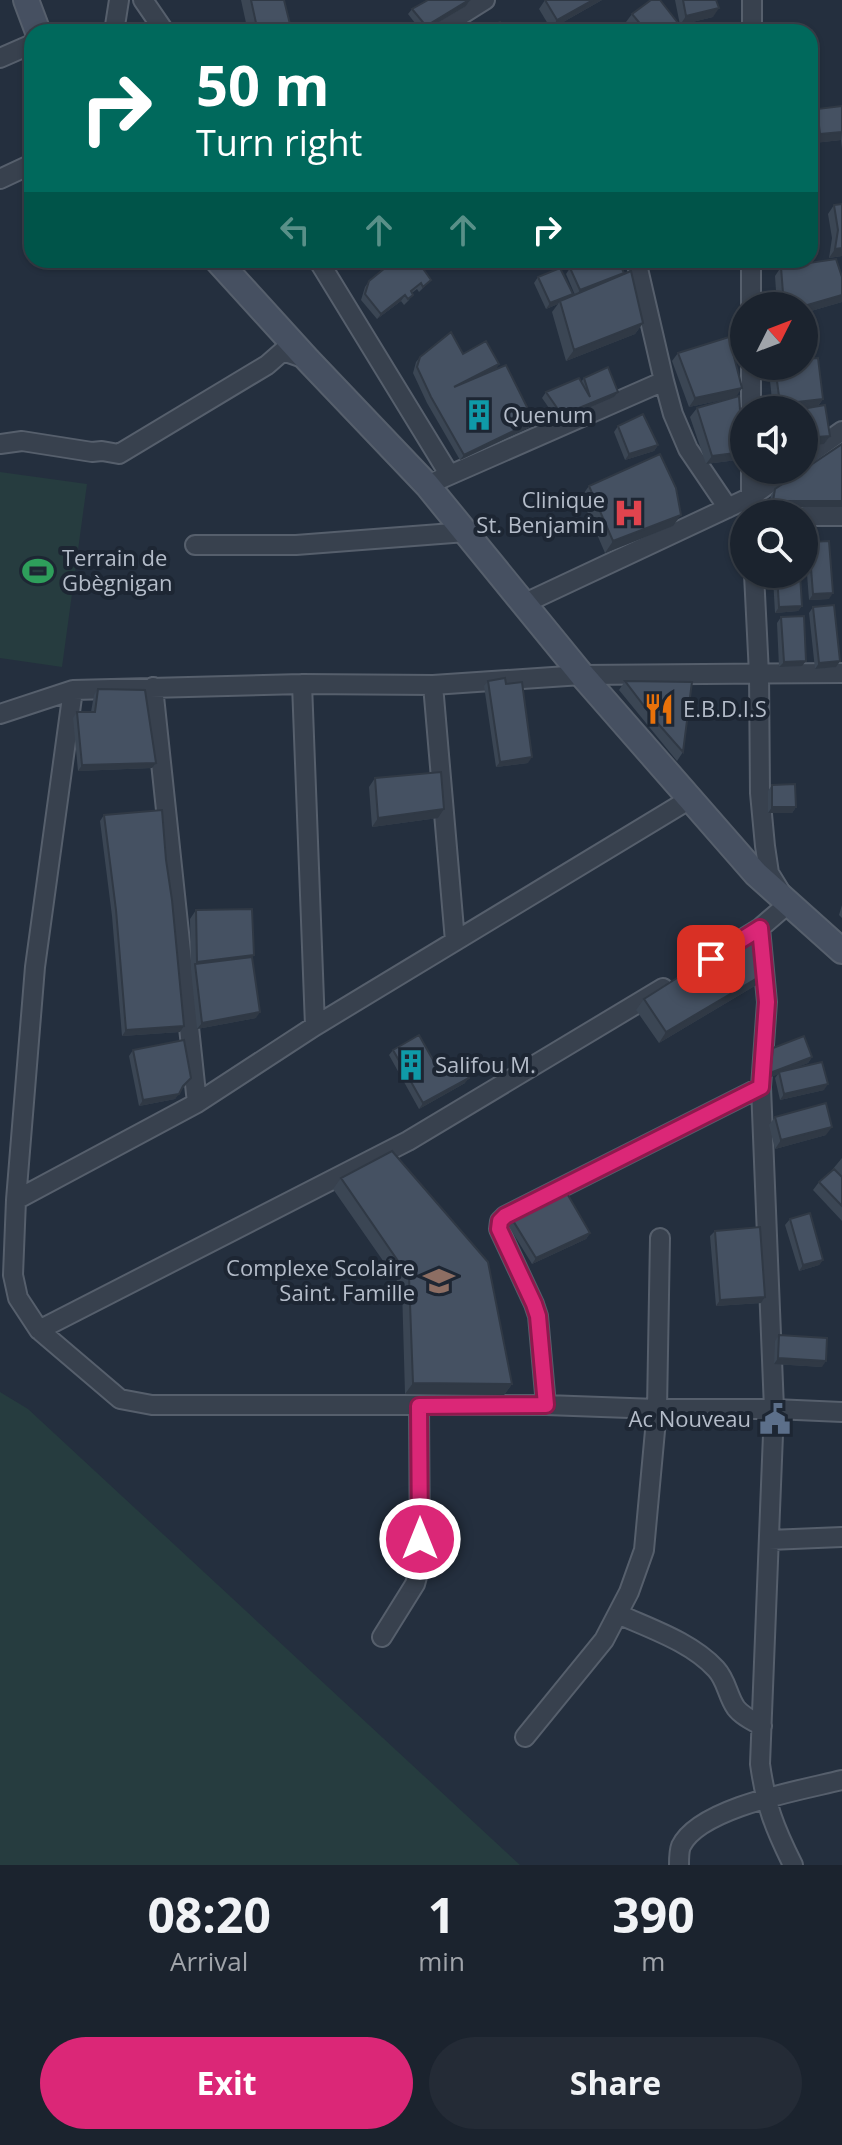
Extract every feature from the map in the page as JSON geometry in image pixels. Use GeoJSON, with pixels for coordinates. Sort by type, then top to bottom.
{"type":"FeatureCollection","features":[{"type":"Feature","properties":{"kind":"main road"},"geometry":{"type":"LineString","coordinates":[[26,0],[35,24]]}},
{"type":"Feature","properties":{"kind":"main road"},"geometry":{"type":"LineString","coordinates":[[224,268],[427,485],[582,675],[756,874],[842,951]]}},
{"type":"Feature","properties":{"kind":"street"},"geometry":{"type":"LineString","coordinates":[[115,24],[119,0]]}},
{"type":"Feature","properties":{"kind":"street"},"geometry":{"type":"LineString","coordinates":[[143,0],[160,24]]}},
{"type":"Feature","properties":{"kind":"street"},"geometry":{"type":"LineString","coordinates":[[447,24],[485,0]]}},
{"type":"Feature","properties":{"kind":"street"},"geometry":{"type":"LineString","coordinates":[[752,0],[752,24]]}},
{"type":"Feature","properties":{"kind":"street"},"geometry":{"type":"LineString","coordinates":[[0,58],[24,48]]}},
{"type":"Feature","properties":{"kind":"street"},"geometry":{"type":"LineString","coordinates":[[0,179],[24,168]]}},
{"type":"Feature","properties":{"kind":"street"},"geometry":{"type":"LineString","coordinates":[[325,268],[355,305],[449,474]]}},
{"type":"Feature","properties":{"kind":"street"},"geometry":{"type":"LineString","coordinates":[[523,604],[728,508],[688,449],[673,414],[638,268]]}},
{"type":"Feature","properties":{"kind":"street"},"geometry":{"type":"LineString","coordinates":[[751,268],[751,292]]}},
{"type":"Feature","properties":{"kind":"street"},"geometry":{"type":"LineString","coordinates":[[0,444],[22,441],[119,454],[267,365],[283,351],[308,360]]}},
{"type":"Feature","properties":{"kind":"street"},"geometry":{"type":"LineString","coordinates":[[427,485],[664,381]]}},
{"type":"Feature","properties":{"kind":"street"},"geometry":{"type":"LineString","coordinates":[[818,448],[842,431]]}},
{"type":"Feature","properties":{"kind":"street"},"geometry":{"type":"LineString","coordinates":[[757,500],[774,484]]}},
{"type":"Feature","properties":{"kind":"street"},"geometry":{"type":"LineString","coordinates":[[818,516],[842,516]]}},
{"type":"Feature","properties":{"kind":"street"},"geometry":{"type":"LineString","coordinates":[[195,545],[296,545],[466,532]]}},
{"type":"Feature","properties":{"kind":"street"},"geometry":{"type":"LineString","coordinates":[[39,1330],[408,1141],[760,928],[788,904],[769,873],[765,846],[760,793],[755,588]]}},
{"type":"Feature","properties":{"kind":"street"},"geometry":{"type":"LineString","coordinates":[[0,714],[73,690],[302,684],[433,685],[582,675],[842,673]]}},
{"type":"Feature","properties":{"kind":"street"},"geometry":{"type":"LineString","coordinates":[[302,684],[315,1026]]}},
{"type":"Feature","properties":{"kind":"street"},"geometry":{"type":"LineString","coordinates":[[433,685],[455,941]]}},
{"type":"Feature","properties":{"kind":"street"},"geometry":{"type":"LineString","coordinates":[[153,687],[197,1103]]}},
{"type":"Feature","properties":{"kind":"street"},"geometry":{"type":"LineString","coordinates":[[73,690],[35,967],[16,1200],[13,1275],[18,1298],[39,1330],[120,1399],[152,1405],[546,1405],[842,1412]]}},
{"type":"Feature","properties":{"kind":"street"},"geometry":{"type":"LineString","coordinates":[[16,1200],[197,1103],[315,1026],[690,799]]}},
{"type":"Feature","properties":{"kind":"street"},"geometry":{"type":"LineString","coordinates":[[760,928],[767,1002],[761,1087],[774,1409],[760,1764],[765,1800],[776,1832],[793,1865]]}},
{"type":"Feature","properties":{"kind":"street"},"geometry":{"type":"LineString","coordinates":[[546,1405],[538,1316],[499,1229],[500,1221],[761,1087]]}},
{"type":"Feature","properties":{"kind":"street"},"geometry":{"type":"LineString","coordinates":[[525,1737],[604,1640],[629,1592],[644,1550],[657,1409],[660,1238]]}},
{"type":"Feature","properties":{"kind":"street"},"geometry":{"type":"LineString","coordinates":[[382,1637],[415,1584],[420,1566],[419,1406]]}},
{"type":"Feature","properties":{"kind":"street"},"geometry":{"type":"LineString","coordinates":[[769,1540],[842,1537]]}},
{"type":"Feature","properties":{"kind":"street"},"geometry":{"type":"LineString","coordinates":[[618,1614],[690,1648],[714,1666],[725,1679],[735,1707],[762,1726]]}},
{"type":"Feature","properties":{"kind":"street"},"geometry":{"type":"LineString","coordinates":[[679,1865],[681,1847],[698,1827],[724,1812],[842,1780]]}},
{"type":"Feature","properties":{"kind":"green space","name":"Terrain de Gbègnigan"},"geometry":{"type":"Polygon","coordinates":[[[0,472],[87,484],[62,667],[0,658],[0,472]]]}},
{"type":"Feature","properties":{"kind":"green space"},"geometry":{"type":"Polygon","coordinates":[[[0,1392],[28,1409],[520,1865],[0,1865],[0,1392]]]}},
{"type":"Feature","properties":{"kind":"building"},"geometry":{"type":"Polygon","coordinates":[[[251,0],[284,0],[290,24],[256,24],[251,0]]]}},
{"type":"Feature","properties":{"kind":"building"},"geometry":{"type":"Polygon","coordinates":[[[428,0],[469,0],[429,24],[424,24],[412,9],[428,0]]]}},
{"type":"Feature","properties":{"kind":"building"},"geometry":{"type":"Polygon","coordinates":[[[545,0],[593,0],[557,20],[545,0]]]}},
{"type":"Feature","properties":{"kind":"building"},"geometry":{"type":"Polygon","coordinates":[[[651,0],[660,0],[679,24],[640,24],[632,14],[651,0]]]}},
{"type":"Feature","properties":{"kind":"building"},"geometry":{"type":"Polygon","coordinates":[[[683,0],[716,0],[719,8],[686,16],[683,0]]]}},
{"type":"Feature","properties":{"kind":"building"},"geometry":{"type":"Polygon","coordinates":[[[842,106],[842,132],[820,134],[818,109],[842,106]]]}},
{"type":"Feature","properties":{"kind":"building"},"geometry":{"type":"Polygon","coordinates":[[[842,204],[842,248],[835,249],[838,230],[834,205],[842,204]]]}},
{"type":"Feature","properties":{"kind":"building"},"geometry":{"type":"Polygon","coordinates":[[[836,259],[842,277],[842,295],[818,302],[818,292],[783,292],[781,268],[818,268],[818,262],[836,259]]]}},
{"type":"Feature","properties":{"kind":"building"},"geometry":{"type":"Polygon","coordinates":[[[385,268],[423,268],[431,280],[423,287],[421,283],[411,291],[413,295],[408,299],[405,295],[381,314],[365,294],[369,281],[385,268]]]}},
{"type":"Feature","properties":{"kind":"building"},"geometry":{"type":"Polygon","coordinates":[[[560,268],[573,294],[550,303],[538,277],[560,268]]]}},
{"type":"Feature","properties":{"kind":"building"},"geometry":{"type":"Polygon","coordinates":[[[570,268],[622,268],[624,273],[580,290],[570,268]]]}},
{"type":"Feature","properties":{"kind":"building"},"geometry":{"type":"Polygon","coordinates":[[[631,271],[643,323],[574,350],[560,301],[631,271]]]}},
{"type":"Feature","properties":{"kind":"building"},"geometry":{"type":"Polygon","coordinates":[[[451,332],[463,354],[486,341],[499,364],[454,387],[506,365],[534,421],[464,455],[417,367],[420,357],[451,332]]]}},
{"type":"Feature","properties":{"kind":"building"},"geometry":{"type":"Polygon","coordinates":[[[729,337],[730,380],[740,380],[742,388],[695,398],[678,353],[729,337]]]}},
{"type":"Feature","properties":{"kind":"building"},"geometry":{"type":"Polygon","coordinates":[[[818,358],[823,399],[818,400],[818,396],[779,396],[777,380],[818,380],[818,358]]]}},
{"type":"Feature","properties":{"kind":"building"},"geometry":{"type":"Polygon","coordinates":[[[608,367],[618,392],[562,415],[546,392],[579,378],[590,397],[584,378],[608,367]]]}},
{"type":"Feature","properties":{"kind":"building"},"geometry":{"type":"Polygon","coordinates":[[[730,399],[730,454],[712,456],[697,408],[730,399]]]}},
{"type":"Feature","properties":{"kind":"building"},"geometry":{"type":"Polygon","coordinates":[[[825,405],[830,436],[818,437],[818,406],[825,405]]]}},
{"type":"Feature","properties":{"kind":"building"},"geometry":{"type":"Polygon","coordinates":[[[643,414],[658,445],[629,454],[618,426],[643,414]]]}},
{"type":"Feature","properties":{"kind":"building"},"geometry":{"type":"Polygon","coordinates":[[[842,444],[842,501],[773,500],[775,489],[782,484],[818,484],[818,460],[842,444]]]}},
{"type":"Feature","properties":{"kind":"building","name":"Clinique St. Benjamin"},"geometry":{"type":"Polygon","coordinates":[[[660,454],[676,488],[681,515],[613,541],[589,486],[660,454]]]}},
{"type":"Feature","properties":{"kind":"building"},"geometry":{"type":"Polygon","coordinates":[[[829,541],[833,593],[813,594],[813,588],[818,588],[818,542],[829,541]]]}},
{"type":"Feature","properties":{"kind":"building"},"geometry":{"type":"Polygon","coordinates":[[[778,588],[801,588],[802,606],[779,607],[778,588]]]}},
{"type":"Feature","properties":{"kind":"building"},"geometry":{"type":"Polygon","coordinates":[[[834,605],[840,661],[819,663],[813,607],[834,605]]]}},
{"type":"Feature","properties":{"kind":"building"},"geometry":{"type":"Polygon","coordinates":[[[804,616],[806,661],[784,662],[781,617],[804,616]]]}},
{"type":"Feature","properties":{"kind":"building"},"geometry":{"type":"Polygon","coordinates":[[[505,678],[506,684],[522,682],[532,757],[500,762],[488,681],[505,678]]]}},
{"type":"Feature","properties":{"kind":"building","name":"E.B.D.I.S"},"geometry":{"type":"Polygon","coordinates":[[[625,681],[692,682],[683,752],[654,719],[625,681]]]}},
{"type":"Feature","properties":{"kind":"building"},"geometry":{"type":"Polygon","coordinates":[[[98,689],[145,690],[156,763],[82,765],[77,712],[95,712],[98,689]]]}},
{"type":"Feature","properties":{"kind":"building"},"geometry":{"type":"Polygon","coordinates":[[[441,772],[444,809],[378,818],[375,778],[441,772]]]}},
{"type":"Feature","properties":{"kind":"building"},"geometry":{"type":"Polygon","coordinates":[[[795,784],[796,807],[772,807],[772,785],[795,784]]]}},
{"type":"Feature","properties":{"kind":"building"},"geometry":{"type":"Polygon","coordinates":[[[162,810],[184,1026],[126,1030],[104,815],[162,810]]]}},
{"type":"Feature","properties":{"kind":"building"},"geometry":{"type":"Polygon","coordinates":[[[252,909],[254,955],[197,962],[196,910],[252,909]]]}},
{"type":"Feature","properties":{"kind":"building"},"geometry":{"type":"Polygon","coordinates":[[[750,936],[771,970],[666,1032],[644,999],[750,936]]]}},
{"type":"Feature","properties":{"kind":"building"},"geometry":{"type":"Polygon","coordinates":[[[252,957],[260,1012],[202,1023],[195,964],[252,957]]]}},
{"type":"Feature","properties":{"kind":"building"},"geometry":{"type":"Polygon","coordinates":[[[419,1035],[438,1069],[459,1058],[469,1078],[423,1103],[393,1050],[419,1035]]]}},
{"type":"Feature","properties":{"kind":"building"},"geometry":{"type":"Polygon","coordinates":[[[804,1036],[812,1057],[770,1073],[773,1048],[804,1036]]]}},
{"type":"Feature","properties":{"kind":"building"},"geometry":{"type":"Polygon","coordinates":[[[184,1040],[191,1078],[179,1094],[143,1100],[133,1050],[184,1040]]]}},
{"type":"Feature","properties":{"kind":"building"},"geometry":{"type":"Polygon","coordinates":[[[822,1062],[828,1084],[784,1094],[779,1072],[822,1062]]]}},
{"type":"Feature","properties":{"kind":"building"},"geometry":{"type":"Polygon","coordinates":[[[826,1103],[832,1127],[781,1140],[775,1117],[826,1103]]]}},
{"type":"Feature","properties":{"kind":"building","name":"Complexe Scolaire Saint. Famille"},"geometry":{"type":"Polygon","coordinates":[[[392,1151],[488,1262],[512,1384],[413,1383],[409,1277],[341,1178],[392,1151]]]}},
{"type":"Feature","properties":{"kind":"building"},"geometry":{"type":"Polygon","coordinates":[[[834,1169],[842,1177],[842,1206],[819,1182],[834,1169]]]}},
{"type":"Feature","properties":{"kind":"building"},"geometry":{"type":"Polygon","coordinates":[[[565,1190],[590,1233],[536,1258],[512,1219],[565,1190]]]}},
{"type":"Feature","properties":{"kind":"building"},"geometry":{"type":"Polygon","coordinates":[[[810,1213],[823,1260],[803,1265],[790,1219],[810,1213]]]}},
{"type":"Feature","properties":{"kind":"building"},"geometry":{"type":"Polygon","coordinates":[[[760,1227],[765,1297],[720,1300],[715,1231],[760,1227]]]}},
{"type":"Feature","properties":{"kind":"building"},"geometry":{"type":"Polygon","coordinates":[[[779,1335],[827,1338],[826,1361],[778,1358],[779,1335]]]}},
{"type":"Feature","properties":{"kind":"place","name":"Quenum"},"geometry":{"type":"Point","coordinates":[479,415]}},
{"type":"Feature","properties":{"kind":"place","name":"Clinique St. Benjamin"},"geometry":{"type":"Point","coordinates":[629,513]}},
{"type":"Feature","properties":{"kind":"place","name":"Terrain de Gbègnigan"},"geometry":{"type":"Point","coordinates":[38,571]}},
{"type":"Feature","properties":{"kind":"place","name":"E.B.D.I.S"},"geometry":{"type":"Point","coordinates":[659,709]}},
{"type":"Feature","properties":{"kind":"place","name":"Salifou M."},"geometry":{"type":"Point","coordinates":[411,1065]}},
{"type":"Feature","properties":{"kind":"place","name":"Complexe Scolaire Saint. Famille"},"geometry":{"type":"Point","coordinates":[439,1281]}},
{"type":"Feature","properties":{"kind":"place","name":"Ac Nouveau"},"geometry":{"type":"Point","coordinates":[775,1419]}},
{"type":"Feature","properties":{"kind":"route"},"geometry":{"type":"LineString","coordinates":[[420,1539],[419,1406],[546,1405],[538,1316],[499,1229],[500,1221],[761,1087],[767,1002],[760,928],[711,959]]}}]}
